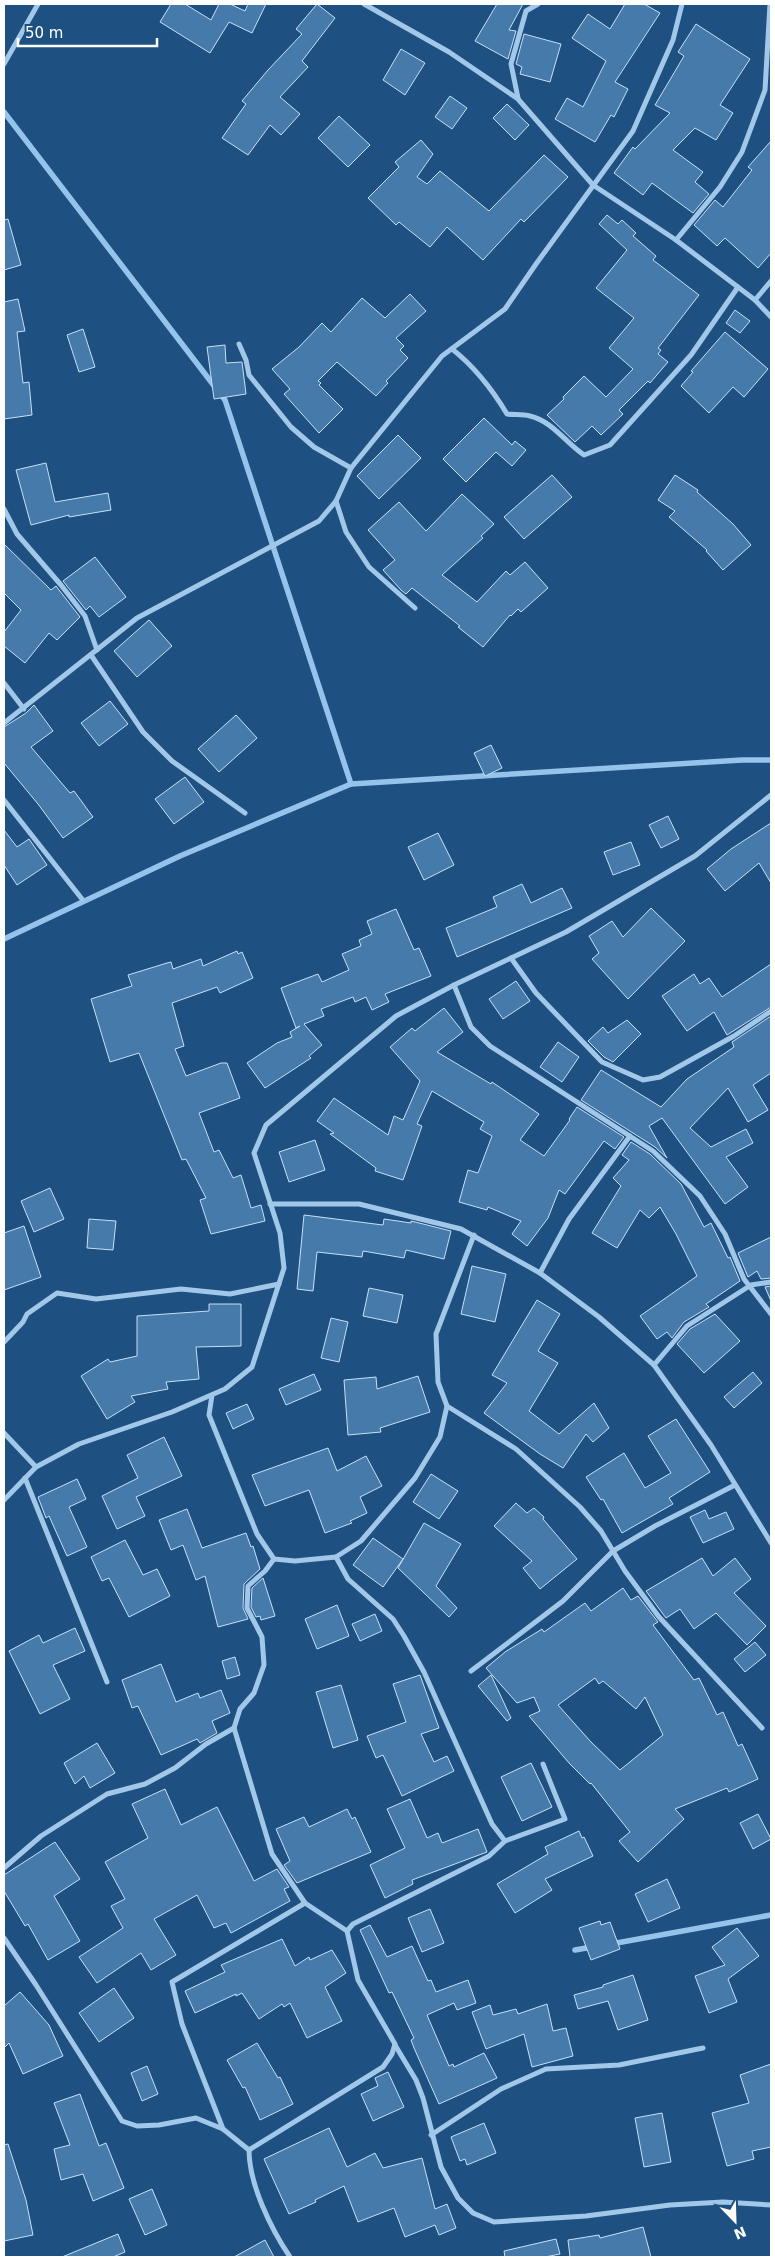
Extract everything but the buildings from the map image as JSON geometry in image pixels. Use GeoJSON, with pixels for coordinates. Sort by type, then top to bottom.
{"type":"FeatureCollection","features":[{"type":"Feature","properties":{"kind":"street"},"geometry":{"type":"LineString","coordinates":[[4,64],[38,4]]}},
{"type":"Feature","properties":{"kind":"street"},"geometry":{"type":"LineString","coordinates":[[364,4],[449,52],[518,99],[593,185],[676,240],[755,300],[771,317]]}},
{"type":"Feature","properties":{"kind":"street"},"geometry":{"type":"LineString","coordinates":[[518,99],[511,64],[526,11],[538,4]]}},
{"type":"Feature","properties":{"kind":"street"},"geometry":{"type":"LineString","coordinates":[[4,723],[137,618],[319,521],[336,501],[351,468],[442,356],[505,310],[593,185],[634,131],[674,40],[682,4]]}},
{"type":"Feature","properties":{"kind":"street"},"geometry":{"type":"LineString","coordinates":[[676,240],[720,187],[742,152],[765,90],[770,4]]}},
{"type":"Feature","properties":{"kind":"street"},"geometry":{"type":"LineString","coordinates":[[755,300],[771,281]]}},
{"type":"Feature","properties":{"kind":"street"},"geometry":{"type":"LineString","coordinates":[[452,349],[490,386],[507,414],[532,416],[555,430],[570,446],[584,455],[610,445],[691,355],[738,287]]}},
{"type":"Feature","properties":{"kind":"street"},"geometry":{"type":"LineString","coordinates":[[238,344],[246,360],[249,375],[291,427],[314,447],[351,468]]}},
{"type":"Feature","properties":{"kind":"street"},"geometry":{"type":"LineString","coordinates":[[336,501],[346,532],[370,567],[415,608]]}},
{"type":"Feature","properties":{"kind":"street"},"geometry":{"type":"LineString","coordinates":[[4,509],[17,534],[61,584],[85,616],[97,650]]}},
{"type":"Feature","properties":{"kind":"street"},"geometry":{"type":"LineString","coordinates":[[91,655],[143,732],[172,761],[245,813]]}},
{"type":"Feature","properties":{"kind":"street"},"geometry":{"type":"LineString","coordinates":[[4,683],[24,708]]}},
{"type":"Feature","properties":{"kind":"street"},"geometry":{"type":"LineString","coordinates":[[4,1500],[36,1467],[79,1444],[172,1412],[225,1389],[252,1367],[284,1268],[280,1233],[254,1153],[266,1125],[396,1016],[454,985],[566,932],[694,856],[770,799]]}},
{"type":"Feature","properties":{"kind":"street"},"geometry":{"type":"LineString","coordinates":[[4,800],[82,899]]}},
{"type":"Feature","properties":{"kind":"street"},"geometry":{"type":"LineString","coordinates":[[511,958],[536,993],[602,1062],[643,1080],[660,1077],[734,1036],[771,1012]]}},
{"type":"Feature","properties":{"kind":"street"},"geometry":{"type":"LineString","coordinates":[[454,985],[470,1027],[490,1046],[653,1151],[700,1196],[726,1234],[744,1279],[751,1285],[771,1314]]}},
{"type":"Feature","properties":{"kind":"street"},"geometry":{"type":"LineString","coordinates":[[540,1273],[569,1219],[630,1136]]}},
{"type":"Feature","properties":{"kind":"street"},"geometry":{"type":"LineString","coordinates":[[270,1204],[359,1204],[461,1229],[540,1273],[599,1317],[654,1365],[711,1445],[771,1543]]}},
{"type":"Feature","properties":{"kind":"street"},"geometry":{"type":"LineString","coordinates":[[474,1235],[436,1334],[438,1382],[448,1406],[516,1449],[580,1507],[601,1531],[625,1571],[659,1617],[762,1728]]}},
{"type":"Feature","properties":{"kind":"street"},"geometry":{"type":"LineString","coordinates":[[654,1365],[687,1326],[751,1285],[771,1282]]}},
{"type":"Feature","properties":{"kind":"street"},"geometry":{"type":"LineString","coordinates":[[4,1342],[23,1322],[27,1314],[57,1293],[96,1299],[182,1289],[230,1294],[279,1284]]}},
{"type":"Feature","properties":{"kind":"street"},"geometry":{"type":"LineString","coordinates":[[212,1395],[209,1415],[257,1534],[274,1559]]}},
{"type":"Feature","properties":{"kind":"street"},"geometry":{"type":"LineString","coordinates":[[274,1559],[295,1561],[336,1557],[361,1541],[415,1478],[440,1437],[448,1406]]}},
{"type":"Feature","properties":{"kind":"street"},"geometry":{"type":"LineString","coordinates":[[4,1433],[36,1467]]}},
{"type":"Feature","properties":{"kind":"street"},"geometry":{"type":"LineString","coordinates":[[25,1478],[107,1682]]}},
{"type":"Feature","properties":{"kind":"street"},"geometry":{"type":"LineString","coordinates":[[471,1671],[563,1601],[613,1551],[655,1526],[734,1485]]}},
{"type":"Feature","properties":{"kind":"street"},"geometry":{"type":"LineString","coordinates":[[336,1557],[348,1579],[393,1619],[404,1636],[424,1672],[492,1824],[505,1841]]}},
{"type":"Feature","properties":{"kind":"street"},"geometry":{"type":"LineString","coordinates":[[274,1559],[265,1571],[248,1586],[247,1608],[262,1637],[264,1665],[254,1693],[240,1708],[234,1728],[272,1854],[305,1902],[347,1932],[358,1980],[416,2080],[423,2098],[441,2167],[458,2198],[473,2213],[494,2222],[586,2216],[670,2205],[723,2202],[771,2205]]}},
{"type":"Feature","properties":{"kind":"street"},"geometry":{"type":"LineString","coordinates":[[4,1868],[41,1836],[107,1794],[145,1784],[176,1768],[206,1744],[234,1728]]}},
{"type":"Feature","properties":{"kind":"street"},"geometry":{"type":"LineString","coordinates":[[347,1932],[353,1924],[490,1856],[505,1841],[565,1819],[543,1764]]}},
{"type":"Feature","properties":{"kind":"street"},"geometry":{"type":"LineString","coordinates":[[224,2128],[182,2024],[172,1982],[305,1902]]}},
{"type":"Feature","properties":{"kind":"street"},"geometry":{"type":"LineString","coordinates":[[4,1938],[122,2121],[137,2126],[159,2125],[196,2118],[224,2128],[250,2150]]}},
{"type":"Feature","properties":{"kind":"street"},"geometry":{"type":"LineString","coordinates":[[250,2150],[383,2067],[392,2054],[395,2044]]}},
{"type":"Feature","properties":{"kind":"street"},"geometry":{"type":"LineString","coordinates":[[431,2134],[501,2089],[546,2069],[619,2065],[703,2048]]}},
{"type":"Feature","properties":{"kind":"street"},"geometry":{"type":"LineString","coordinates":[[250,2150],[249,2160],[256,2187],[276,2237],[290,2257]]}},
{"type":"Feature","properties":{"kind":"waterway"},"geometry":{"type":"LineString","coordinates":[[4,112],[225,400],[351,784]]}},
{"type":"Feature","properties":{"kind":"waterway"},"geometry":{"type":"LineString","coordinates":[[4,939],[180,856],[351,784],[742,760],[771,760]]}},
{"type":"Feature","properties":{"kind":"waterway"},"geometry":{"type":"LineString","coordinates":[[611,1944],[771,1915]]}},
{"type":"Feature","properties":{"kind":"waterway"},"geometry":{"type":"LineString","coordinates":[[575,1950],[592,1947]]}}]}
